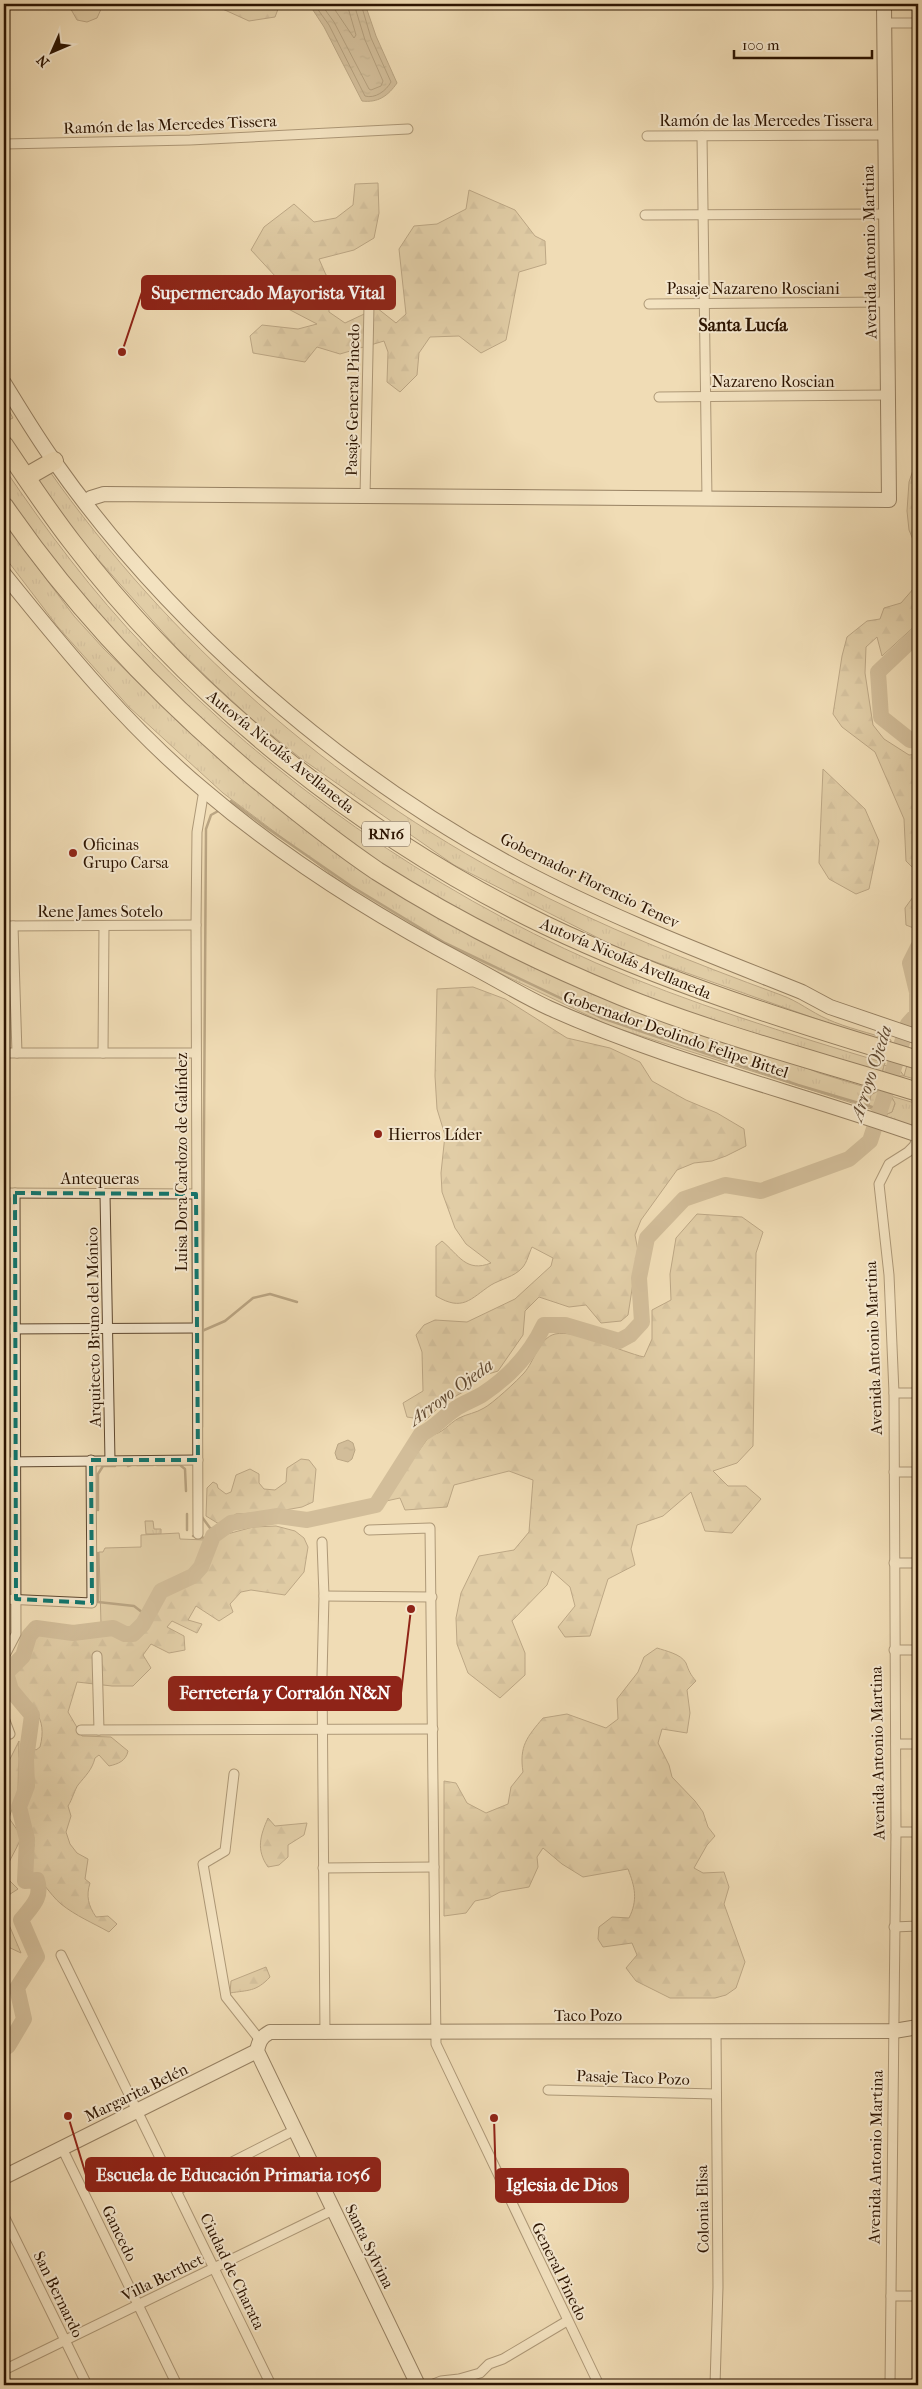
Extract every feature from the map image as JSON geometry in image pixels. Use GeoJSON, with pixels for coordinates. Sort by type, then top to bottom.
{"type":"FeatureCollection","features":[{"type":"Feature","properties":{"kind":"highway","name":"Autovía Nicolás Avellaneda"},"geometry":{"type":"LineString","coordinates":[[4,445],[73,544],[155,638],[203,687],[298,768],[399,842],[486,895],[610,954],[697,989],[913,1058]]}},
{"type":"Feature","properties":{"kind":"highway"},"geometry":{"type":"LineString","coordinates":[[26,477],[54,462]]}},
{"type":"Feature","properties":{"kind":"highway","name":"Autovía Nicolás Avellaneda"},"geometry":{"type":"LineString","coordinates":[[4,506],[58,580],[144,676],[194,724],[264,785],[330,838],[376,870],[431,904],[516,948],[616,994],[724,1033],[918,1092]]}},
{"type":"Feature","properties":{"kind":"street","name":"Avenida Antonio Martina"},"geometry":{"type":"LineString","coordinates":[[707,499],[889,500],[884,4]]}},
{"type":"Feature","properties":{"kind":"street"},"geometry":{"type":"LineString","coordinates":[[884,24],[918,23]]}},
{"type":"Feature","properties":{"kind":"street","name":"Ramón de las Mercedes Tissera"},"geometry":{"type":"LineString","coordinates":[[4,144],[190,140],[408,129]]}},
{"type":"Feature","properties":{"kind":"street","name":"Ramón de las Mercedes Tissera"},"geometry":{"type":"LineString","coordinates":[[647,136],[885,134]]}},
{"type":"Feature","properties":{"kind":"street"},"geometry":{"type":"LineString","coordinates":[[86,502],[104,494],[707,499],[702,136]]}},
{"type":"Feature","properties":{"kind":"street"},"geometry":{"type":"LineString","coordinates":[[646,215],[886,214]]}},
{"type":"Feature","properties":{"kind":"street","name":"Pasaje Nazareno Rosciani"},"geometry":{"type":"LineString","coordinates":[[649,304],[887,302]]}},
{"type":"Feature","properties":{"kind":"street","name":"Pasaje General Pinedo"},"geometry":{"type":"LineString","coordinates":[[365,496],[369,305]]}},
{"type":"Feature","properties":{"kind":"street","name":"Gobernador Florencio Tenev"},"geometry":{"type":"LineString","coordinates":[[4,383],[54,462],[134,561],[223,654],[289,713],[364,772],[427,815],[518,869],[622,919],[802,992],[830,1007],[916,1036]]}},
{"type":"Feature","properties":{"kind":"street","name":"Nazareno Roscian"},"geometry":{"type":"LineString","coordinates":[[659,397],[888,395]]}},
{"type":"Feature","properties":{"kind":"street","name":"Gobernador Deolindo Felipe Bittel"},"geometry":{"type":"LineString","coordinates":[[4,574],[81,669],[171,760],[258,834],[377,914],[419,939],[549,1008],[661,1051],[890,1125],[918,1136]]}},
{"type":"Feature","properties":{"kind":"street","name":"Luisa Dora Cardozo de Galíndez"},"geometry":{"type":"LineString","coordinates":[[198,1534],[196,925],[197,832],[204,790]]}},
{"type":"Feature","properties":{"kind":"street","name":"Rene James Sotelo"},"geometry":{"type":"LineString","coordinates":[[8,926],[196,925]]}},
{"type":"Feature","properties":{"kind":"street"},"geometry":{"type":"LineString","coordinates":[[8,926],[17,1053]]}},
{"type":"Feature","properties":{"kind":"street"},"geometry":{"type":"LineString","coordinates":[[103,1053],[104,926]]}},
{"type":"Feature","properties":{"kind":"street"},"geometry":{"type":"LineString","coordinates":[[4,1053],[196,1053]]}},
{"type":"Feature","properties":{"kind":"street","name":"Avenida Antonio Martina"},"geometry":{"type":"LineString","coordinates":[[890,2385],[896,1832],[894,1393],[889,1275],[880,1184],[889,1164],[908,1152],[914,1146],[918,1136]]}},
{"type":"Feature","properties":{"kind":"street","name":"Antequeras"},"geometry":{"type":"LineString","coordinates":[[4,1193],[196,1194]]}},
{"type":"Feature","properties":{"kind":"street"},"geometry":{"type":"LineString","coordinates":[[4,1657],[16,1634],[15,1193]]}},
{"type":"Feature","properties":{"kind":"street","name":"Arquitecto Bruno del Mónico"},"geometry":{"type":"LineString","coordinates":[[106,1194],[110,1460]]}},
{"type":"Feature","properties":{"kind":"street"},"geometry":{"type":"LineString","coordinates":[[4,1329],[197,1328]]}},
{"type":"Feature","properties":{"kind":"street"},"geometry":{"type":"LineString","coordinates":[[894,1393],[918,1393]]}},
{"type":"Feature","properties":{"kind":"street"},"geometry":{"type":"LineString","coordinates":[[4,1599],[92,1603],[91,1460]]}},
{"type":"Feature","properties":{"kind":"street"},"geometry":{"type":"LineString","coordinates":[[4,1462],[198,1460]]}},
{"type":"Feature","properties":{"kind":"street"},"geometry":{"type":"LineString","coordinates":[[894,1472],[918,1472]]}},
{"type":"Feature","properties":{"kind":"street","name":"General Pinedo"},"geometry":{"type":"LineString","coordinates":[[369,1530],[430,1528],[436,2044],[599,2385]]}},
{"type":"Feature","properties":{"kind":"street"},"geometry":{"type":"LineString","coordinates":[[322,1542],[324,1596],[323,1868],[325,2034]]}},
{"type":"Feature","properties":{"kind":"street"},"geometry":{"type":"LineString","coordinates":[[894,1563],[918,1563]]}},
{"type":"Feature","properties":{"kind":"street"},"geometry":{"type":"LineString","coordinates":[[324,1596],[432,1597]]}},
{"type":"Feature","properties":{"kind":"street"},"geometry":{"type":"LineString","coordinates":[[894,1650],[918,1650]]}},
{"type":"Feature","properties":{"kind":"street"},"geometry":{"type":"LineString","coordinates":[[97,1656],[99,1730]]}},
{"type":"Feature","properties":{"kind":"street"},"geometry":{"type":"LineString","coordinates":[[4,1718],[7,1734]]}},
{"type":"Feature","properties":{"kind":"street"},"geometry":{"type":"LineString","coordinates":[[81,1730],[324,1731],[433,1729]]}},
{"type":"Feature","properties":{"kind":"street"},"geometry":{"type":"LineString","coordinates":[[896,1744],[918,1744]]}},
{"type":"Feature","properties":{"kind":"street"},"geometry":{"type":"LineString","coordinates":[[234,1774],[225,1851],[202,1864],[226,1997],[258,2046]]}},
{"type":"Feature","properties":{"kind":"street"},"geometry":{"type":"LineString","coordinates":[[896,1832],[918,1832]]}},
{"type":"Feature","properties":{"kind":"street"},"geometry":{"type":"LineString","coordinates":[[323,1868],[434,1867]]}},
{"type":"Feature","properties":{"kind":"street"},"geometry":{"type":"LineString","coordinates":[[894,1927],[918,1926]]}},
{"type":"Feature","properties":{"kind":"street","name":"Ciudad de Charata"},"geometry":{"type":"LineString","coordinates":[[61,1955],[136,2112],[177,2190],[271,2385]]}},
{"type":"Feature","properties":{"kind":"street","name":"Taco Pozo"},"geometry":{"type":"LineString","coordinates":[[258,2046],[270,2032],[325,2034],[894,2031],[918,2026]]}},
{"type":"Feature","properties":{"kind":"street","name":"Colonia Elisa"},"geometry":{"type":"LineString","coordinates":[[715,2385],[718,2287],[716,2031]]}},
{"type":"Feature","properties":{"kind":"street","name":"Margarita Belén"},"geometry":{"type":"LineString","coordinates":[[4,2177],[136,2112],[258,2046]]}},
{"type":"Feature","properties":{"kind":"street","name":"Santa Sylvina"},"geometry":{"type":"LineString","coordinates":[[258,2046],[295,2130],[418,2385]]}},
{"type":"Feature","properties":{"kind":"street","name":"Pasaje Taco Pozo"},"geometry":{"type":"LineString","coordinates":[[548,2090],[716,2094]]}},
{"type":"Feature","properties":{"kind":"street"},"geometry":{"type":"LineString","coordinates":[[177,2190],[295,2130]]}},
{"type":"Feature","properties":{"kind":"street","name":"Gancedo"},"geometry":{"type":"LineString","coordinates":[[62,2148],[177,2385]]}},
{"type":"Feature","properties":{"kind":"street","name":"Villa Berthet"},"geometry":{"type":"LineString","coordinates":[[4,2370],[333,2210]]}},
{"type":"Feature","properties":{"kind":"street","name":"San Bernardo"},"geometry":{"type":"LineString","coordinates":[[4,2216],[87,2385]]}},
{"type":"Feature","properties":{"kind":"street"},"geometry":{"type":"LineString","coordinates":[[890,2296],[918,2296]]}},
{"type":"Feature","properties":{"kind":"street"},"geometry":{"type":"LineString","coordinates":[[431,2385],[441,2381],[459,2379],[480,2373],[489,2364],[503,2360],[567,2321]]}},
{"type":"Feature","properties":{"kind":"highlighted area"},"geometry":{"type":"Polygon","coordinates":[[[15,1193],[196,1194],[198,1460],[91,1460],[92,1603],[16,1599],[15,1193]]]}},
{"type":"Feature","properties":{"kind":"green space"},"geometry":{"type":"Polygon","coordinates":[[[68,4],[80,4],[80,9],[93,4],[102,7],[97,18],[87,22],[77,20],[68,4]]]}},
{"type":"Feature","properties":{"kind":"green space"},"geometry":{"type":"Polygon","coordinates":[[[216,4],[280,4],[275,17],[249,21],[216,6],[216,4]]]}},
{"type":"Feature","properties":{"kind":"green space"},"geometry":{"type":"Polygon","coordinates":[[[378,183],[379,213],[374,238],[354,250],[319,259],[326,275],[339,281],[329,303],[329,312],[345,323],[377,308],[396,323],[406,314],[399,249],[414,226],[437,224],[466,209],[469,190],[515,210],[535,236],[545,241],[546,264],[519,272],[506,340],[481,353],[459,336],[430,337],[419,353],[417,375],[400,392],[387,382],[388,352],[384,341],[340,354],[317,347],[305,362],[253,353],[250,336],[262,325],[298,329],[317,324],[273,301],[276,277],[251,250],[264,227],[294,204],[314,222],[336,218],[353,205],[355,184],[378,183]]]}},
{"type":"Feature","properties":{"kind":"green space"},"geometry":{"type":"Polygon","coordinates":[[[4,402],[13,418],[4,422],[4,402]]]}},
{"type":"Feature","properties":{"kind":"green space"},"geometry":{"type":"Polygon","coordinates":[[[918,455],[918,623],[882,656],[877,637],[866,647],[865,673],[873,725],[884,739],[909,755],[918,754],[918,873],[906,861],[904,819],[875,752],[842,727],[833,714],[842,656],[847,637],[867,621],[880,619],[884,608],[901,603],[914,588],[914,542],[909,530],[907,511],[909,482],[918,455]]]}},
{"type":"Feature","properties":{"kind":"green space"},"geometry":{"type":"Polygon","coordinates":[[[4,468],[71,561],[146,648],[246,742],[300,786],[356,827],[413,866],[534,934],[631,978],[703,1005],[885,1063],[880,1079],[699,1017],[590,975],[496,931],[384,867],[282,792],[150,674],[31,534],[4,495],[4,468]]]}},
{"type":"Feature","properties":{"kind":"green space"},"geometry":{"type":"Polygon","coordinates":[[[48,469],[95,532],[146,592],[200,649],[258,703],[319,754],[383,801],[449,843],[517,882],[581,914],[714,970],[787,997],[835,1022],[891,1040],[890,1045],[622,950],[454,865],[299,757],[253,720],[176,647],[63,518],[34,474],[48,469]]]}},
{"type":"Feature","properties":{"kind":"green space"},"geometry":{"type":"Polygon","coordinates":[[[4,523],[74,616],[104,649],[181,725],[236,772],[432,914],[819,1073],[878,1091],[871,1095],[869,1104],[871,1109],[610,1026],[443,946],[349,888],[223,793],[129,707],[58,627],[4,556],[4,523]]]}},
{"type":"Feature","properties":{"kind":"green space"},"geometry":{"type":"Polygon","coordinates":[[[823,769],[865,809],[879,841],[869,889],[856,894],[829,879],[819,863],[823,769]]]}},
{"type":"Feature","properties":{"kind":"green space"},"geometry":{"type":"Polygon","coordinates":[[[918,890],[916,929],[906,925],[905,908],[918,890]]]}},
{"type":"Feature","properties":{"kind":"green space"},"geometry":{"type":"Polygon","coordinates":[[[473,987],[505,999],[567,1038],[610,1048],[640,1062],[652,1081],[686,1100],[717,1113],[744,1129],[746,1146],[712,1161],[694,1163],[677,1170],[641,1220],[635,1235],[638,1251],[628,1315],[621,1321],[601,1323],[586,1305],[569,1307],[539,1297],[525,1311],[523,1335],[498,1371],[479,1377],[463,1392],[442,1404],[426,1420],[407,1417],[403,1403],[423,1391],[422,1352],[416,1335],[424,1325],[435,1320],[467,1322],[515,1299],[551,1266],[553,1258],[532,1247],[519,1271],[491,1285],[466,1302],[453,1303],[436,1296],[436,1246],[442,1241],[458,1257],[469,1264],[482,1266],[491,1263],[466,1244],[455,1228],[442,1192],[441,1173],[445,1135],[437,1109],[435,1076],[437,989],[473,987]]]}},
{"type":"Feature","properties":{"kind":"green space"},"geometry":{"type":"Polygon","coordinates":[[[884,1065],[899,1069],[904,1076],[882,1075],[884,1065]]]}},
{"type":"Feature","properties":{"kind":"green space"},"geometry":{"type":"Polygon","coordinates":[[[907,1065],[918,1068],[918,1080],[904,1076],[907,1065]]]}},
{"type":"Feature","properties":{"kind":"green space"},"geometry":{"type":"Polygon","coordinates":[[[878,1091],[891,1096],[895,1103],[892,1112],[887,1114],[871,1109],[869,1104],[871,1095],[878,1091]]]}},
{"type":"Feature","properties":{"kind":"green space"},"geometry":{"type":"Polygon","coordinates":[[[891,1096],[918,1104],[918,1131],[886,1120],[887,1114],[892,1112],[895,1104],[891,1096]]]}},
{"type":"Feature","properties":{"kind":"green space"},"geometry":{"type":"Polygon","coordinates":[[[697,1214],[742,1217],[763,1232],[756,1253],[753,1446],[737,1463],[713,1471],[728,1486],[746,1486],[761,1499],[732,1533],[705,1531],[691,1492],[663,1516],[637,1525],[631,1549],[635,1565],[608,1579],[590,1636],[565,1637],[558,1627],[575,1606],[570,1587],[552,1571],[547,1585],[512,1621],[525,1653],[525,1675],[500,1698],[468,1673],[457,1644],[456,1618],[461,1593],[479,1556],[514,1550],[529,1532],[533,1480],[509,1471],[454,1485],[447,1507],[405,1510],[400,1498],[386,1501],[388,1495],[430,1435],[442,1431],[455,1420],[481,1410],[493,1402],[524,1373],[541,1345],[549,1336],[564,1333],[575,1335],[644,1357],[652,1339],[652,1310],[671,1300],[670,1274],[676,1238],[697,1214]]]}},
{"type":"Feature","properties":{"kind":"green space"},"geometry":{"type":"Polygon","coordinates":[[[4,1340],[6,1340],[6,1451],[4,1451],[4,1340]]]}},
{"type":"Feature","properties":{"kind":"green space"},"geometry":{"type":"Polygon","coordinates":[[[301,1459],[309,1460],[316,1469],[313,1502],[302,1507],[274,1512],[236,1514],[219,1524],[206,1516],[207,1488],[213,1482],[226,1494],[231,1492],[236,1475],[250,1469],[259,1474],[259,1483],[264,1489],[275,1490],[286,1482],[287,1468],[301,1459]]]}},
{"type":"Feature","properties":{"kind":"green space"},"geometry":{"type":"Polygon","coordinates":[[[8,1466],[13,1470],[12,1539],[4,1539],[4,1467],[8,1466]]]}},
{"type":"Feature","properties":{"kind":"green space"},"geometry":{"type":"Polygon","coordinates":[[[145,1521],[153,1521],[154,1529],[161,1529],[161,1534],[146,1534],[145,1521]]]}},
{"type":"Feature","properties":{"kind":"green space"},"geometry":{"type":"Polygon","coordinates":[[[276,1526],[295,1531],[304,1538],[308,1547],[304,1572],[285,1595],[251,1590],[241,1592],[230,1604],[233,1612],[219,1621],[196,1606],[188,1620],[202,1624],[197,1633],[172,1621],[167,1627],[184,1636],[185,1650],[169,1653],[151,1644],[143,1655],[151,1668],[133,1686],[77,1682],[68,1712],[82,1736],[111,1737],[128,1751],[121,1761],[109,1766],[99,1755],[95,1758],[68,1806],[71,1816],[66,1832],[70,1844],[77,1853],[88,1859],[85,1879],[90,1883],[88,1900],[91,1908],[96,1917],[108,1916],[117,1924],[109,1932],[67,1908],[37,1878],[28,1872],[34,1845],[24,1809],[29,1784],[31,1747],[36,1750],[40,1747],[42,1727],[32,1706],[12,1685],[12,1675],[25,1660],[36,1630],[41,1629],[59,1634],[77,1635],[114,1630],[123,1635],[137,1635],[150,1619],[158,1600],[167,1591],[194,1578],[208,1567],[211,1551],[220,1536],[253,1527],[276,1526]]]}},
{"type":"Feature","properties":{"kind":"green space"},"geometry":{"type":"Polygon","coordinates":[[[179,1533],[180,1539],[206,1540],[200,1559],[186,1575],[158,1589],[131,1631],[101,1624],[99,1552],[103,1552],[105,1548],[141,1547],[141,1535],[179,1533]]]}},
{"type":"Feature","properties":{"kind":"green space"},"geometry":{"type":"Polygon","coordinates":[[[657,1648],[681,1657],[696,1681],[687,1690],[690,1713],[687,1733],[662,1729],[658,1743],[669,1765],[672,1777],[695,1801],[703,1812],[708,1827],[715,1836],[707,1845],[694,1868],[703,1873],[724,1872],[729,1887],[724,1904],[745,1962],[736,1988],[726,1995],[715,1998],[670,1998],[636,1981],[626,1968],[637,1955],[632,1943],[603,1947],[598,1939],[599,1927],[612,1917],[629,1918],[634,1905],[632,1882],[628,1869],[583,1877],[562,1864],[543,1848],[537,1857],[538,1867],[529,1887],[500,1892],[489,1898],[475,1901],[466,1913],[444,1916],[444,1781],[456,1783],[467,1803],[486,1813],[508,1804],[511,1787],[523,1772],[523,1748],[543,1718],[567,1714],[606,1728],[618,1719],[617,1699],[638,1672],[644,1657],[657,1648]]]}},
{"type":"Feature","properties":{"kind":"green space"},"geometry":{"type":"Polygon","coordinates":[[[19,1741],[18,1791],[9,1818],[22,1837],[5,1870],[9,1880],[18,1889],[4,1898],[4,1766],[8,1763],[19,1741]]]}},
{"type":"Feature","properties":{"kind":"green space"},"geometry":{"type":"Polygon","coordinates":[[[268,1818],[275,1826],[307,1823],[304,1835],[288,1845],[288,1857],[279,1865],[268,1867],[262,1855],[261,1837],[268,1818]]]}},
{"type":"Feature","properties":{"kind":"green space"},"geometry":{"type":"Polygon","coordinates":[[[4,1913],[21,1953],[4,1945],[4,1913]]]}},
{"type":"Feature","properties":{"kind":"green space"},"geometry":{"type":"Polygon","coordinates":[[[266,1967],[270,1977],[265,1982],[252,1990],[230,1993],[231,1981],[266,1967]]]}},
{"type":"Feature","properties":{"kind":"water"},"geometry":{"type":"Polygon","coordinates":[[[309,4],[365,4],[376,36],[397,83],[390,92],[378,100],[362,101],[324,27],[309,4]]]}},
{"type":"Feature","properties":{"kind":"water"},"geometry":{"type":"Polygon","coordinates":[[[348,1440],[353,1443],[355,1450],[352,1459],[348,1462],[337,1459],[335,1453],[338,1444],[348,1440]]]}},
{"type":"Feature","properties":{"kind":"waterway","name":"Arroyo Ojeda"},"geometry":{"type":"LineString","coordinates":[[918,634],[878,672],[881,717],[910,740],[918,741]]}},
{"type":"Feature","properties":{"kind":"waterway"},"geometry":{"type":"LineString","coordinates":[[231,801],[351,886],[445,943],[602,1018],[798,1085],[879,1109]]}},
{"type":"Feature","properties":{"kind":"waterway"},"geometry":{"type":"LineString","coordinates":[[202,1427],[206,829],[211,815],[220,810]]}},
{"type":"Feature","properties":{"kind":"waterway","name":"Arroyo Ojeda"},"geometry":{"type":"LineString","coordinates":[[4,2048],[8,2046],[24,2019],[17,1988],[37,1957],[21,1920],[35,1902],[38,1892],[37,1880],[25,1881],[27,1839],[19,1807],[27,1786],[26,1759],[32,1715],[11,1690],[6,1673],[23,1656],[29,1636],[36,1628],[73,1633],[113,1628],[125,1634],[133,1634],[143,1624],[161,1591],[193,1576],[201,1567],[213,1536],[231,1523],[278,1516],[307,1520],[376,1505],[421,1434],[431,1429],[458,1407],[483,1394],[502,1380],[526,1355],[544,1325],[565,1325],[619,1341],[630,1335],[642,1322],[639,1278],[647,1238],[684,1199],[725,1185],[761,1191],[849,1159],[870,1141],[908,1024],[917,1014],[917,992],[910,963],[918,947]]}},
{"type":"Feature","properties":{"kind":"waterway"},"geometry":{"type":"LineString","coordinates":[[202,1331],[225,1321],[253,1298],[270,1294],[297,1302]]}},
{"type":"Feature","properties":{"kind":"waterway"},"geometry":{"type":"LineString","coordinates":[[137,1465],[153,1465]]}},
{"type":"Feature","properties":{"kind":"waterway"},"geometry":{"type":"LineString","coordinates":[[157,1465],[180,1465],[185,1469],[186,1491]]}},
{"type":"Feature","properties":{"kind":"waterway"},"geometry":{"type":"LineString","coordinates":[[98,1510],[98,1474],[103,1466],[115,1466]]}},
{"type":"Feature","properties":{"kind":"waterway"},"geometry":{"type":"LineString","coordinates":[[187,1514],[187,1530]]}},
{"type":"Feature","properties":{"kind":"waterway"},"geometry":{"type":"LineString","coordinates":[[202,1517],[210,1528],[220,1531]]}},
{"type":"Feature","properties":{"kind":"waterway"},"geometry":{"type":"LineString","coordinates":[[193,1536],[211,1539]]}},
{"type":"Feature","properties":{"kind":"waterway"},"geometry":{"type":"LineString","coordinates":[[98,1553],[98,1602],[134,1606],[147,1616]]}},
{"type":"Feature","properties":{"kind":"place","name":"Supermercado Mayorista Vital"},"geometry":{"type":"Point","coordinates":[122,352]}},
{"type":"Feature","properties":{"kind":"place","name":"Oficinas Grupo Carsa"},"geometry":{"type":"Point","coordinates":[73,853]}},
{"type":"Feature","properties":{"kind":"place","name":"Hierros Líder"},"geometry":{"type":"Point","coordinates":[378,1134]}},
{"type":"Feature","properties":{"kind":"place","name":"Ferretería y Corralón N&N"},"geometry":{"type":"Point","coordinates":[411,1609]}},
{"type":"Feature","properties":{"kind":"place","name":"Escuela de Educación Primaria 1056"},"geometry":{"type":"Point","coordinates":[68,2116]}},
{"type":"Feature","properties":{"kind":"place","name":"Iglesia de Dios"},"geometry":{"type":"Point","coordinates":[494,2118]}},
{"type":"Feature","properties":{"kind":"district","name":"Santa Lucía"},"geometry":{"type":"Point","coordinates":[743,325]}}]}
